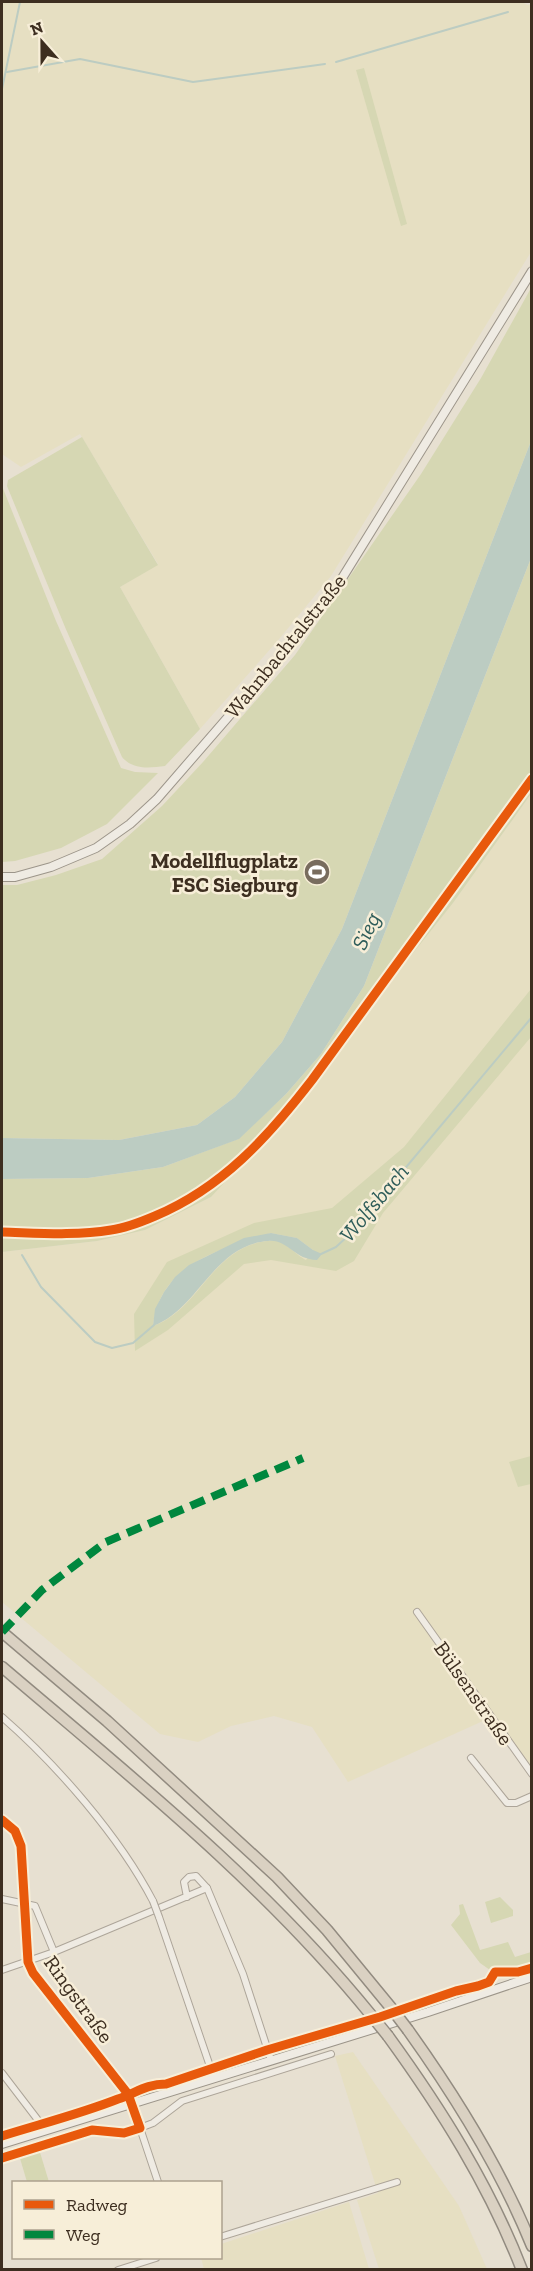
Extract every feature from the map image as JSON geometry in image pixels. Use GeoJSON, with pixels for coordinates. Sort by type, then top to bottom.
{"type":"FeatureCollection","features":[{"type":"Feature","properties":{"kind":"highway"},"geometry":{"type":"LineString","coordinates":[[3,1634],[107,1721],[277,1876],[327,1930],[408,2030],[464,2114],[497,2172],[531,2246]]}},
{"type":"Feature","properties":{"kind":"highway"},"geometry":{"type":"LineString","coordinates":[[2,1667],[138,1783],[259,1893],[310,1945],[371,2015],[448,2124],[482,2181],[522,2270]]}},
{"type":"Feature","properties":{"kind":"main road","name":"Wahnbachtalstraße"},"geometry":{"type":"LineString","coordinates":[[2,878],[15,877],[51,867],[96,848],[130,824],[157,799],[287,649],[336,588],[531,271]]}},
{"type":"Feature","properties":{"kind":"main road"},"geometry":{"type":"LineString","coordinates":[[2,2144],[428,2012],[531,1977]]}},
{"type":"Feature","properties":{"kind":"street","name":"Bülsenstraße"},"geometry":{"type":"LineString","coordinates":[[417,1612],[531,1774]]}},
{"type":"Feature","properties":{"kind":"street"},"geometry":{"type":"LineString","coordinates":[[2,1717],[52,1764],[92,1812],[141,1878],[159,1917],[214,2078]]}},
{"type":"Feature","properties":{"kind":"street","name":"Bülsenstraße"},"geometry":{"type":"LineString","coordinates":[[471,1758],[507,1803],[516,1803],[531,1796]]}},
{"type":"Feature","properties":{"kind":"street","name":"Ringstraße"},"geometry":{"type":"LineString","coordinates":[[2,1820],[15,1831],[21,1846],[28,1962],[33,1973],[128,2094],[158,2181]]}},
{"type":"Feature","properties":{"kind":"street"},"geometry":{"type":"LineString","coordinates":[[187,1897],[184,1882],[189,1877],[196,1876],[207,1888],[237,1957],[271,2060]]}},
{"type":"Feature","properties":{"kind":"street"},"geometry":{"type":"LineString","coordinates":[[2,1970],[54,1952],[207,1888]]}},
{"type":"Feature","properties":{"kind":"street"},"geometry":{"type":"LineString","coordinates":[[2,1899],[35,1906],[54,1952]]}},
{"type":"Feature","properties":{"kind":"street"},"geometry":{"type":"LineString","coordinates":[[2,2158],[92,2130],[124,2133],[140,2128],[153,2123],[182,2101],[331,2054]]}},
{"type":"Feature","properties":{"kind":"street"},"geometry":{"type":"LineString","coordinates":[[2,2073],[41,2124]]}},
{"type":"Feature","properties":{"kind":"street"},"geometry":{"type":"LineString","coordinates":[[222,2236],[397,2182]]}},
{"type":"Feature","properties":{"kind":"street"},"geometry":{"type":"LineString","coordinates":[[118,2270],[153,2259]]}},
{"type":"Feature","properties":{"kind":"shaded area"},"geometry":{"type":"Polygon","coordinates":[[[2,2],[521,2],[531,4],[531,252],[331,576],[200,729],[120,587],[158,564],[80,434],[21,467],[2,454],[2,2]]]}},
{"type":"Feature","properties":{"kind":"shaded area"},"geometry":{"type":"Polygon","coordinates":[[[531,794],[531,1768],[494,1716],[348,1782],[312,1727],[274,1716],[231,1726],[198,1742],[160,1734],[2,1602],[2,1252],[97,1241],[145,1230],[211,1197],[453,903],[531,794]]]}},
{"type":"Feature","properties":{"kind":"shaded area"},"geometry":{"type":"Polygon","coordinates":[[[353,2052],[459,2206],[487,2269],[379,2269],[357,2200],[378,2193],[335,2056],[353,2052]]]}},
{"type":"Feature","properties":{"kind":"shaded area"},"geometry":{"type":"Polygon","coordinates":[[[349,2202],[369,2269],[204,2269],[201,2259],[222,2259],[222,2244],[349,2202]]]}},
{"type":"Feature","properties":{"kind":"green space"},"geometry":{"type":"Polygon","coordinates":[[[364,68],[407,224],[401,226],[356,70],[364,68]]]}},
{"type":"Feature","properties":{"kind":"green space"},"geometry":{"type":"Polygon","coordinates":[[[531,288],[531,441],[342,929],[282,1042],[235,1097],[197,1125],[119,1140],[2,1138],[2,885],[17,885],[56,875],[102,859],[162,806],[203,762],[295,655],[421,474],[481,378],[531,288]]]}},
{"type":"Feature","properties":{"kind":"green space"},"geometry":{"type":"Polygon","coordinates":[[[82,437],[158,565],[120,587],[200,729],[165,766],[136,766],[122,757],[7,486],[8,480],[82,437]]]}},
{"type":"Feature","properties":{"kind":"green space"},"geometry":{"type":"Polygon","coordinates":[[[2,486],[56,621],[121,768],[135,772],[158,773],[107,824],[61,848],[15,861],[2,862],[2,486]]]}},
{"type":"Feature","properties":{"kind":"green space"},"geometry":{"type":"Polygon","coordinates":[[[531,558],[531,794],[453,903],[297,1104],[211,1197],[145,1230],[97,1241],[2,1252],[2,1179],[88,1178],[163,1167],[238,1139],[286,1094],[321,1054],[364,986],[531,558]]]}},
{"type":"Feature","properties":{"kind":"green space"},"geometry":{"type":"Polygon","coordinates":[[[531,989],[531,1037],[383,1213],[354,1261],[336,1271],[271,1260],[244,1264],[168,1330],[135,1351],[134,1314],[167,1262],[254,1223],[332,1208],[404,1147],[531,989]],[[271,1233],[213,1253],[196,1262],[180,1273],[167,1287],[158,1305],[153,1326],[182,1308],[229,1257],[244,1248],[261,1242],[278,1240],[306,1260],[313,1250],[297,1238],[271,1233]]]}},
{"type":"Feature","properties":{"kind":"green space"},"geometry":{"type":"Polygon","coordinates":[[[531,1456],[531,1484],[518,1487],[509,1462],[531,1456]]]}},
{"type":"Feature","properties":{"kind":"green space"},"geometry":{"type":"Polygon","coordinates":[[[500,1897],[513,1910],[513,1916],[491,1923],[485,1902],[500,1897]]]}},
{"type":"Feature","properties":{"kind":"green space"},"geometry":{"type":"Polygon","coordinates":[[[463,1904],[480,1950],[508,1942],[515,1957],[531,1952],[531,1964],[490,1970],[480,1963],[451,1925],[460,1914],[459,1905],[463,1904]]]}},
{"type":"Feature","properties":{"kind":"green space"},"geometry":{"type":"Polygon","coordinates":[[[39,2149],[49,2181],[27,2181],[19,2155],[39,2149]]]}},
{"type":"Feature","properties":{"kind":"water","name":"Sieg"},"geometry":{"type":"Polygon","coordinates":[[[531,441],[531,558],[364,986],[321,1054],[286,1094],[239,1139],[163,1167],[88,1178],[2,1179],[2,1138],[119,1140],[197,1125],[235,1097],[282,1042],[342,929],[531,441]]]}},
{"type":"Feature","properties":{"kind":"water"},"geometry":{"type":"Polygon","coordinates":[[[271,1233],[297,1238],[322,1254],[317,1260],[309,1259],[275,1241],[249,1245],[220,1265],[169,1318],[153,1326],[155,1309],[164,1292],[175,1277],[189,1265],[244,1238],[271,1233]]]}},
{"type":"Feature","properties":{"kind":"waterway"},"geometry":{"type":"LineString","coordinates":[[2,89],[20,2]]}},
{"type":"Feature","properties":{"kind":"waterway"},"geometry":{"type":"LineString","coordinates":[[336,62],[508,12]]}},
{"type":"Feature","properties":{"kind":"waterway"},"geometry":{"type":"LineString","coordinates":[[7,72],[80,59],[193,82],[325,64]]}},
{"type":"Feature","properties":{"kind":"waterway","name":"Wolfsbach"},"geometry":{"type":"LineString","coordinates":[[321,1254],[336,1247],[350,1234],[532,1017]]}},
{"type":"Feature","properties":{"kind":"waterway","name":"Wolfsbach"},"geometry":{"type":"LineString","coordinates":[[22,1255],[41,1287],[95,1342],[112,1348],[133,1343],[154,1325]]}},
{"type":"Feature","properties":{"kind":"marked path"},"geometry":{"type":"LineString","coordinates":[[2,1632],[42,1590],[106,1542],[303,1458]]}},
{"type":"Feature","properties":{"kind":"cycle path"},"geometry":{"type":"LineString","coordinates":[[2,1232],[70,1234],[122,1228],[179,1204],[223,1176],[261,1141],[312,1080],[532,779]]}},
{"type":"Feature","properties":{"kind":"cycle path"},"geometry":{"type":"LineString","coordinates":[[2,1820],[15,1831],[21,1846],[28,1962],[33,1973],[128,2094],[140,2128],[124,2133],[92,2130],[2,2158]]}},
{"type":"Feature","properties":{"kind":"cycle path"},"geometry":{"type":"LineString","coordinates":[[2,2136],[89,2109],[147,2087],[166,2084],[267,2050],[478,1986],[489,1982],[495,1972],[518,1972],[532,1968]]}},
{"type":"Feature","properties":{"kind":"place","name":"Modellflugplatz FSC Siegburg"},"geometry":{"type":"Point","coordinates":[317,872]}}]}
